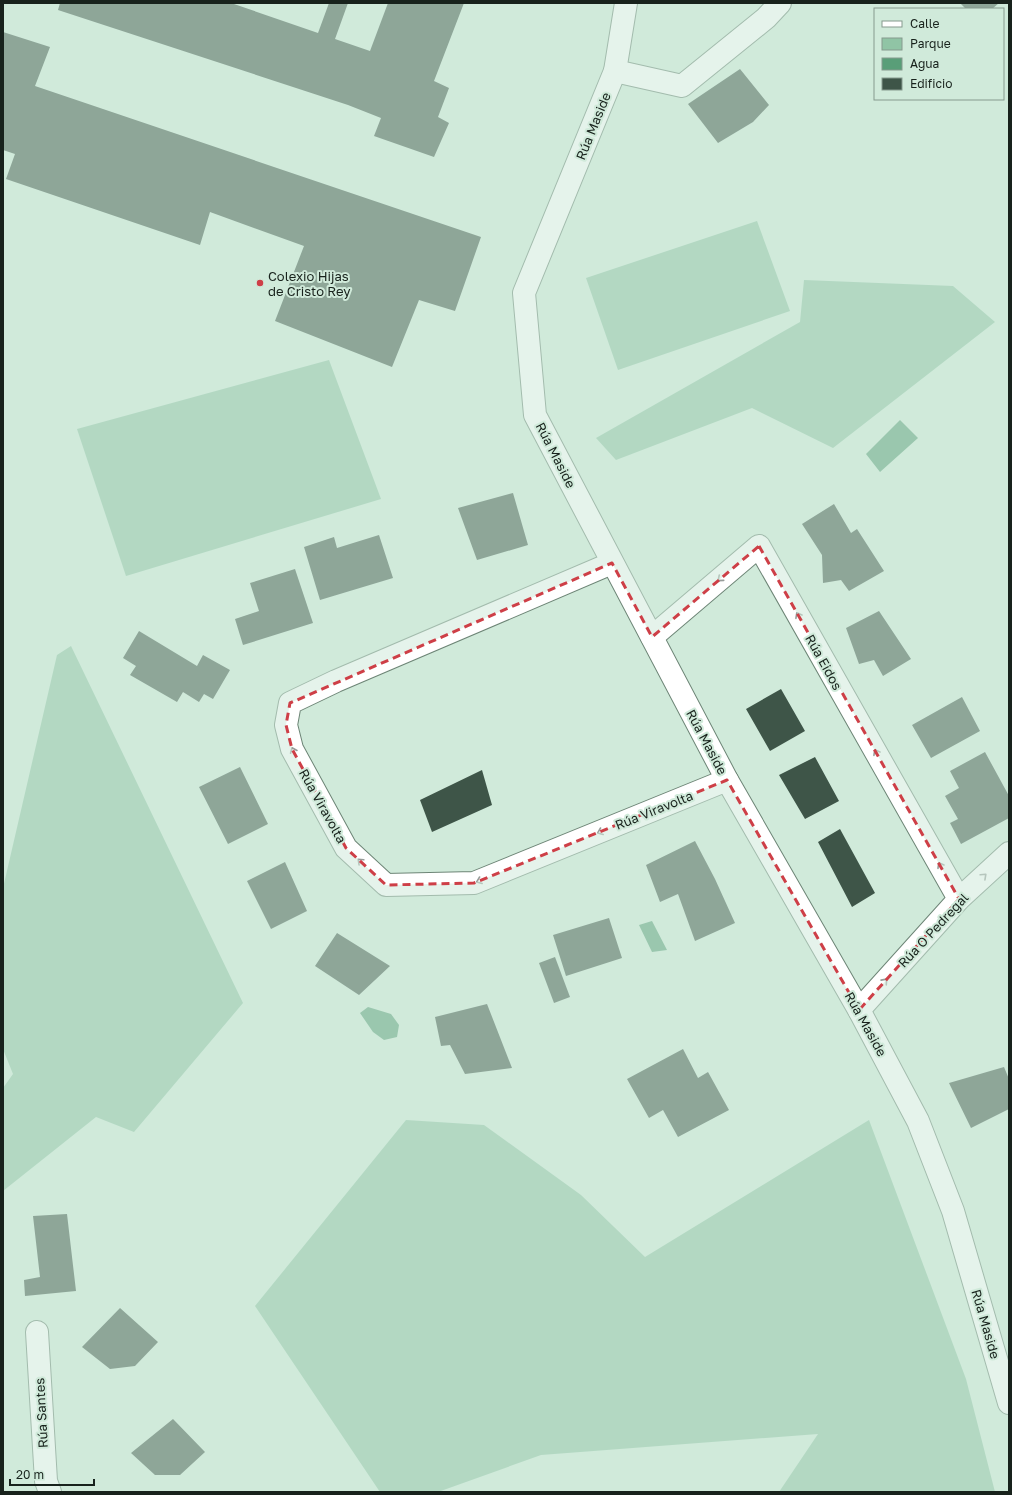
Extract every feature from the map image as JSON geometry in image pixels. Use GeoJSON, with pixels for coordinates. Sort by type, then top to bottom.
{"type":"FeatureCollection","features":[{"type":"Feature","properties":{"kind":"street","name":"Rúa Maside"},"geometry":{"type":"LineString","coordinates":[[626,3],[615,71],[524,293],[535,415],[727,780],[859,1010],[918,1121],[950,1204],[1009,1403]]}},
{"type":"Feature","properties":{"kind":"street"},"geometry":{"type":"LineString","coordinates":[[615,71],[682,86],[766,18],[780,3]]}},
{"type":"Feature","properties":{"kind":"street","name":"Rúa Eidos"},"geometry":{"type":"LineString","coordinates":[[652,637],[759,546],[959,899]]}},
{"type":"Feature","properties":{"kind":"street","name":"Rúa Viravolta"},"geometry":{"type":"LineString","coordinates":[[612,562],[336,681],[290,703],[286,725],[292,749],[346,848],[386,885],[474,883],[727,780]]}},
{"type":"Feature","properties":{"kind":"street","name":"Rúa O Pedregal"},"geometry":{"type":"LineString","coordinates":[[859,1010],[959,899],[1009,853]]}},
{"type":"Feature","properties":{"kind":"street","name":"Rúa Santes"},"geometry":{"type":"LineString","coordinates":[[37,1332],[46,1481],[50,1492]]}},
{"type":"Feature","properties":{"kind":"highlighted area"},"geometry":{"type":"Polygon","coordinates":[[[759,546],[959,899],[859,1010],[727,780],[474,883],[386,885],[346,848],[292,749],[286,725],[290,703],[612,563],[652,637],[759,546]]]}},
{"type":"Feature","properties":{"kind":"green space"},"geometry":{"type":"Polygon","coordinates":[[[757,221],[790,311],[618,370],[586,278],[757,221]]]}},
{"type":"Feature","properties":{"kind":"green space"},"geometry":{"type":"Polygon","coordinates":[[[804,280],[953,286],[995,322],[833,448],[752,408],[616,460],[596,438],[800,322],[804,280]]]}},
{"type":"Feature","properties":{"kind":"green space"},"geometry":{"type":"Polygon","coordinates":[[[329,360],[381,499],[126,576],[77,429],[329,360]]]}},
{"type":"Feature","properties":{"kind":"green space"},"geometry":{"type":"Polygon","coordinates":[[[71,646],[243,1003],[134,1132],[96,1117],[3,1191],[3,1088],[13,1074],[3,1049],[3,888],[57,655],[71,646]]]}},
{"type":"Feature","properties":{"kind":"green space"},"geometry":{"type":"Polygon","coordinates":[[[406,1120],[484,1125],[581,1195],[645,1257],[869,1120],[966,1379],[995,1492],[779,1492],[818,1434],[541,1455],[438,1492],[380,1492],[255,1306],[406,1120]]]}},
{"type":"Feature","properties":{"kind":"water"},"geometry":{"type":"Polygon","coordinates":[[[900,420],[918,438],[880,472],[866,454],[900,420]]]}},
{"type":"Feature","properties":{"kind":"water"},"geometry":{"type":"Polygon","coordinates":[[[652,921],[667,950],[652,952],[639,925],[652,921]]]}},
{"type":"Feature","properties":{"kind":"water"},"geometry":{"type":"Polygon","coordinates":[[[368,1007],[391,1014],[399,1025],[397,1037],[384,1040],[373,1032],[360,1013],[368,1007]]]}},
{"type":"Feature","properties":{"kind":"building"},"geometry":{"type":"Polygon","coordinates":[[[60,3],[231,3],[318,33],[329,3],[348,3],[335,39],[370,51],[388,3],[464,3],[434,81],[449,88],[438,117],[449,123],[434,157],[374,136],[381,118],[348,105],[58,10],[60,3]]]}},
{"type":"Feature","properties":{"kind":"building"},"geometry":{"type":"Polygon","coordinates":[[[960,3],[999,3],[993,8],[965,8],[960,3]]]}},
{"type":"Feature","properties":{"kind":"building"},"geometry":{"type":"Polygon","coordinates":[[[3,32],[50,47],[35,86],[481,237],[455,311],[419,300],[392,367],[275,321],[304,246],[210,212],[200,245],[6,179],[15,154],[3,150],[3,32]]]}},
{"type":"Feature","properties":{"kind":"building"},"geometry":{"type":"Polygon","coordinates":[[[740,69],[769,105],[753,122],[718,143],[688,104],[740,69]]]}},
{"type":"Feature","properties":{"kind":"building"},"geometry":{"type":"Polygon","coordinates":[[[513,493],[528,545],[477,560],[458,508],[513,493]]]}},
{"type":"Feature","properties":{"kind":"building"},"geometry":{"type":"Polygon","coordinates":[[[834,504],[851,533],[857,529],[884,571],[849,591],[841,580],[823,583],[822,555],[802,524],[834,504]]]}},
{"type":"Feature","properties":{"kind":"building"},"geometry":{"type":"Polygon","coordinates":[[[379,535],[393,578],[320,600],[304,547],[334,537],[337,548],[379,535]]]}},
{"type":"Feature","properties":{"kind":"building"},"geometry":{"type":"Polygon","coordinates":[[[295,569],[313,623],[243,645],[235,619],[259,611],[250,583],[295,569]]]}},
{"type":"Feature","properties":{"kind":"building"},"geometry":{"type":"Polygon","coordinates":[[[879,611],[911,659],[883,676],[874,660],[859,664],[846,628],[879,611]]]}},
{"type":"Feature","properties":{"kind":"building"},"geometry":{"type":"Polygon","coordinates":[[[139,631],[197,666],[203,655],[230,670],[213,699],[204,694],[199,702],[183,692],[177,702],[130,675],[136,666],[123,658],[139,631]]]}},
{"type":"Feature","properties":{"kind":"building"},"geometry":{"type":"Polygon","coordinates":[[[781,689],[805,731],[770,751],[746,709],[781,689]]]}},
{"type":"Feature","properties":{"kind":"building"},"geometry":{"type":"Polygon","coordinates":[[[962,697],[980,731],[931,758],[912,725],[962,697]]]}},
{"type":"Feature","properties":{"kind":"building"},"geometry":{"type":"Polygon","coordinates":[[[985,752],[1009,796],[1009,818],[961,844],[950,823],[958,819],[945,796],[959,788],[950,771],[985,752]]]}},
{"type":"Feature","properties":{"kind":"building"},"geometry":{"type":"Polygon","coordinates":[[[815,757],[839,801],[805,819],[779,775],[815,757]]]}},
{"type":"Feature","properties":{"kind":"building"},"geometry":{"type":"Polygon","coordinates":[[[240,767],[268,824],[228,844],[199,787],[240,767]]]}},
{"type":"Feature","properties":{"kind":"building"},"geometry":{"type":"Polygon","coordinates":[[[482,770],[492,805],[432,832],[420,800],[482,770]]]}},
{"type":"Feature","properties":{"kind":"building"},"geometry":{"type":"Polygon","coordinates":[[[840,829],[875,893],[852,907],[818,842],[840,829]]]}},
{"type":"Feature","properties":{"kind":"building"},"geometry":{"type":"Polygon","coordinates":[[[695,841],[715,879],[735,923],[695,941],[678,894],[660,902],[646,865],[695,841]]]}},
{"type":"Feature","properties":{"kind":"building"},"geometry":{"type":"Polygon","coordinates":[[[285,862],[307,911],[271,929],[247,881],[285,862]]]}},
{"type":"Feature","properties":{"kind":"building"},"geometry":{"type":"Polygon","coordinates":[[[609,918],[622,958],[566,976],[553,935],[609,918]]]}},
{"type":"Feature","properties":{"kind":"building"},"geometry":{"type":"Polygon","coordinates":[[[337,933],[390,966],[359,995],[315,966],[337,933]]]}},
{"type":"Feature","properties":{"kind":"building"},"geometry":{"type":"Polygon","coordinates":[[[555,957],[570,997],[554,1003],[539,963],[555,957]]]}},
{"type":"Feature","properties":{"kind":"building"},"geometry":{"type":"Polygon","coordinates":[[[487,1004],[512,1068],[465,1074],[450,1045],[441,1046],[435,1017],[487,1004]]]}},
{"type":"Feature","properties":{"kind":"building"},"geometry":{"type":"Polygon","coordinates":[[[683,1049],[698,1078],[708,1072],[729,1110],[678,1137],[663,1110],[649,1118],[627,1079],[683,1049]]]}},
{"type":"Feature","properties":{"kind":"building"},"geometry":{"type":"Polygon","coordinates":[[[1004,1067],[1009,1079],[1009,1109],[971,1128],[949,1083],[1004,1067]]]}},
{"type":"Feature","properties":{"kind":"building"},"geometry":{"type":"Polygon","coordinates":[[[67,1214],[76,1291],[25,1296],[24,1280],[40,1277],[33,1216],[67,1214]]]}},
{"type":"Feature","properties":{"kind":"building"},"geometry":{"type":"Polygon","coordinates":[[[120,1308],[158,1342],[135,1366],[110,1369],[82,1347],[120,1308]]]}},
{"type":"Feature","properties":{"kind":"building"},"geometry":{"type":"Polygon","coordinates":[[[173,1419],[205,1452],[180,1475],[155,1475],[131,1453],[173,1419]]]}},
{"type":"Feature","properties":{"kind":"place","name":"Colexio Hijas de Cristo Rey"},"geometry":{"type":"Point","coordinates":[260,283]}}]}
